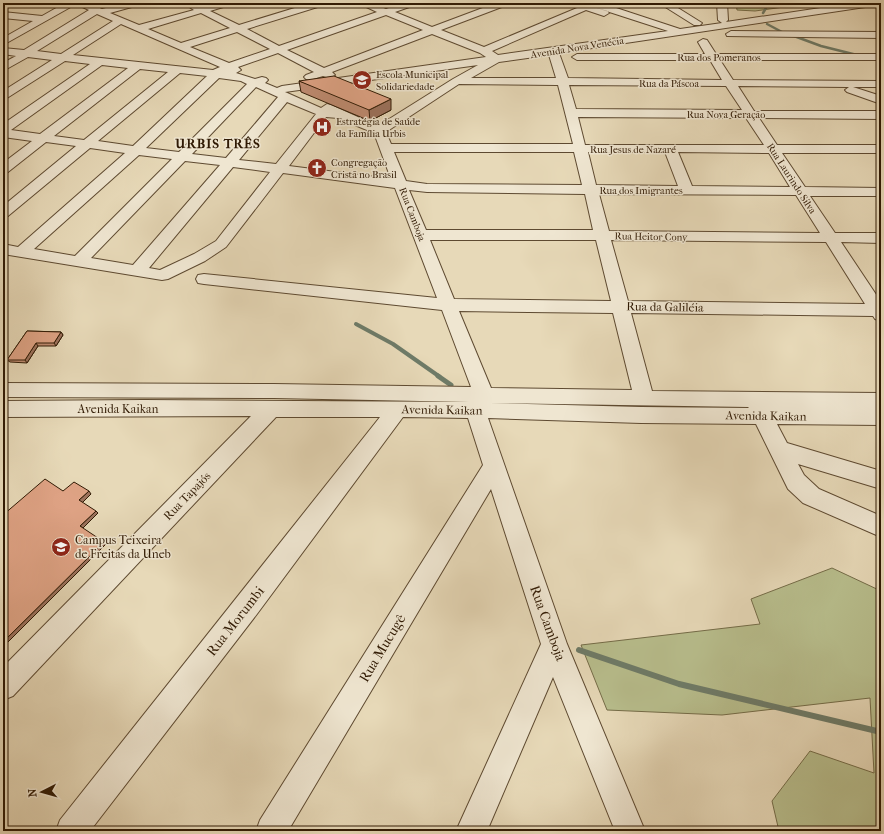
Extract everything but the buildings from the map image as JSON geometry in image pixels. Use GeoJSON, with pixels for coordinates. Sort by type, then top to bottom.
{"type":"FeatureCollection","features":[{"type":"Feature","properties":{"kind":"street"},"geometry":{"type":"LineString","coordinates":[[3,42],[72,3]]}},
{"type":"Feature","properties":{"kind":"street"},"geometry":{"type":"LineString","coordinates":[[80,3],[182,46],[234,76],[262,82],[325,111],[340,115],[379,131],[457,80],[489,54],[590,5],[654,29]]}},
{"type":"Feature","properties":{"kind":"street"},"geometry":{"type":"LineString","coordinates":[[3,68],[99,11],[136,3]]}},
{"type":"Feature","properties":{"kind":"street"},"geometry":{"type":"LineString","coordinates":[[188,3],[326,74],[431,30],[504,3]]}},
{"type":"Feature","properties":{"kind":"street"},"geometry":{"type":"LineString","coordinates":[[139,28],[227,3]]}},
{"type":"Feature","properties":{"kind":"street"},"geometry":{"type":"LineString","coordinates":[[182,46],[321,3]]}},
{"type":"Feature","properties":{"kind":"street"},"geometry":{"type":"LineString","coordinates":[[363,3],[489,54]]}},
{"type":"Feature","properties":{"kind":"street"},"geometry":{"type":"LineString","coordinates":[[3,51],[176,70],[222,70],[412,3]]}},
{"type":"Feature","properties":{"kind":"street"},"geometry":{"type":"LineString","coordinates":[[572,3],[590,5],[668,30]]}},
{"type":"Feature","properties":{"kind":"street"},"geometry":{"type":"LineString","coordinates":[[664,3],[697,23]]}},
{"type":"Feature","properties":{"kind":"street"},"geometry":{"type":"LineString","coordinates":[[722,3],[723,20]]}},
{"type":"Feature","properties":{"kind":"street","name":"Avenida Nova Venécia"},"geometry":{"type":"LineString","coordinates":[[284,93],[352,75],[489,54],[559,50],[668,30],[697,23],[842,3]]}},
{"type":"Feature","properties":{"kind":"street","name":"Avenida Nova Venécia"},"geometry":{"type":"LineString","coordinates":[[559,50],[654,29],[668,30],[691,36],[830,17],[872,3]]}},
{"type":"Feature","properties":{"kind":"street"},"geometry":{"type":"LineString","coordinates":[[5,17],[27,6]]}},
{"type":"Feature","properties":{"kind":"street"},"geometry":{"type":"LineString","coordinates":[[830,17],[866,14]]}},
{"type":"Feature","properties":{"kind":"street"},"geometry":{"type":"LineString","coordinates":[[5,17],[42,19]]}},
{"type":"Feature","properties":{"kind":"street"},"geometry":{"type":"LineString","coordinates":[[830,17],[859,46],[876,57],[881,67]]}},
{"type":"Feature","properties":{"kind":"street"},"geometry":{"type":"LineString","coordinates":[[3,96],[121,20]]}},
{"type":"Feature","properties":{"kind":"street"},"geometry":{"type":"LineString","coordinates":[[691,36],[881,35]]}},
{"type":"Feature","properties":{"kind":"street"},"geometry":{"type":"LineString","coordinates":[[691,36],[780,67]]}},
{"type":"Feature","properties":{"kind":"street","name":"Rua Laurindo Silva"},"geometry":{"type":"LineString","coordinates":[[691,36],[714,57],[752,114],[800,192],[880,312]]}},
{"type":"Feature","properties":{"kind":"street"},"geometry":{"type":"LineString","coordinates":[[559,50],[563,82],[570,113],[644,398]]}},
{"type":"Feature","properties":{"kind":"street","name":"Rua dos Pomeranos"},"geometry":{"type":"LineString","coordinates":[[559,50],[752,58],[876,57]]}},
{"type":"Feature","properties":{"kind":"street"},"geometry":{"type":"LineString","coordinates":[[3,131],[99,62]]}},
{"type":"Feature","properties":{"kind":"street"},"geometry":{"type":"LineString","coordinates":[[3,169],[137,66]]}},
{"type":"Feature","properties":{"kind":"street"},"geometry":{"type":"LineString","coordinates":[[3,213],[176,70]]}},
{"type":"Feature","properties":{"kind":"street"},"geometry":{"type":"LineString","coordinates":[[21,252],[136,150],[222,70]]}},
{"type":"Feature","properties":{"kind":"street"},"geometry":{"type":"LineString","coordinates":[[795,72],[881,100]]}},
{"type":"Feature","properties":{"kind":"street","name":"Avenida Nova Venécia"},"geometry":{"type":"LineString","coordinates":[[262,82],[308,78],[326,74],[352,75]]}},
{"type":"Feature","properties":{"kind":"street","name":"Rua da Páscoa"},"geometry":{"type":"LineString","coordinates":[[457,80],[881,84]]}},
{"type":"Feature","properties":{"kind":"street"},"geometry":{"type":"LineString","coordinates":[[262,82],[284,93]]}},
{"type":"Feature","properties":{"kind":"street"},"geometry":{"type":"LineString","coordinates":[[79,261],[182,156],[262,82]]}},
{"type":"Feature","properties":{"kind":"street"},"geometry":{"type":"LineString","coordinates":[[137,271],[230,163],[284,93]]}},
{"type":"Feature","properties":{"kind":"street"},"geometry":{"type":"LineString","coordinates":[[3,249],[162,275],[204,256],[221,244],[325,111]]}},
{"type":"Feature","properties":{"kind":"street","name":"Rua Nova Geração"},"geometry":{"type":"LineString","coordinates":[[570,113],[881,115]]}},
{"type":"Feature","properties":{"kind":"street","name":"Rua dos Imigrantes"},"geometry":{"type":"LineString","coordinates":[[3,131],[44,138],[427,188],[881,192]]}},
{"type":"Feature","properties":{"kind":"street","name":"Rua Camboja"},"geometry":{"type":"LineString","coordinates":[[379,131],[450,305],[479,402],[494,465],[554,645],[630,831]]}},
{"type":"Feature","properties":{"kind":"street","name":"Rua Jesus de Nazaré"},"geometry":{"type":"LineString","coordinates":[[385,148],[881,149]]}},
{"type":"Feature","properties":{"kind":"street"},"geometry":{"type":"LineString","coordinates":[[670,149],[687,190]]}},
{"type":"Feature","properties":{"kind":"street","name":"Rua Heitor Cony"},"geometry":{"type":"LineString","coordinates":[[421,235],[881,238]]}},
{"type":"Feature","properties":{"kind":"street","name":"Rua da Galiléia"},"geometry":{"type":"LineString","coordinates":[[204,279],[450,305],[620,306],[880,312]]}},
{"type":"Feature","properties":{"kind":"street","name":"Avenida Kaikan"},"geometry":{"type":"LineString","coordinates":[[3,390],[274,391],[479,402],[642,415],[881,401]]}},
{"type":"Feature","properties":{"kind":"street","name":"Avenida Kaikan"},"geometry":{"type":"LineString","coordinates":[[3,409],[397,410],[479,402],[644,398],[881,417]]}},
{"type":"Feature","properties":{"kind":"street"},"geometry":{"type":"LineString","coordinates":[[759,408],[796,482],[812,496],[881,527]]}},
{"type":"Feature","properties":{"kind":"street","name":"Rua Tapajós"},"geometry":{"type":"LineString","coordinates":[[3,686],[271,409]]}},
{"type":"Feature","properties":{"kind":"street","name":"Rua Morumbi"},"geometry":{"type":"LineString","coordinates":[[71,831],[248,605],[397,410]]}},
{"type":"Feature","properties":{"kind":"street"},"geometry":{"type":"LineString","coordinates":[[780,450],[881,480]]}},
{"type":"Feature","properties":{"kind":"street","name":"Rua Mucugê"},"geometry":{"type":"LineString","coordinates":[[271,831],[494,465]]}},
{"type":"Feature","properties":{"kind":"street"},"geometry":{"type":"LineString","coordinates":[[471,831],[554,645]]}},
{"type":"Feature","properties":{"kind":"green space"},"geometry":{"type":"Polygon","coordinates":[[[736,3],[813,3],[755,11],[737,10],[736,3]]]}},
{"type":"Feature","properties":{"kind":"green space"},"geometry":{"type":"Polygon","coordinates":[[[832,568],[881,591],[881,831],[779,831],[772,801],[810,751],[874,773],[870,698],[722,715],[607,710],[581,645],[760,624],[751,599],[832,568]]]}},
{"type":"Feature","properties":{"kind":"waterway"},"geometry":{"type":"LineString","coordinates":[[763,13],[769,3]]}},
{"type":"Feature","properties":{"kind":"waterway"},"geometry":{"type":"LineString","coordinates":[[767,24],[782,32]]}},
{"type":"Feature","properties":{"kind":"waterway"},"geometry":{"type":"LineString","coordinates":[[794,36],[821,46],[857,55]]}},
{"type":"Feature","properties":{"kind":"waterway"},"geometry":{"type":"LineString","coordinates":[[356,324],[393,344],[440,377]]}},
{"type":"Feature","properties":{"kind":"waterway"},"geometry":{"type":"LineString","coordinates":[[438,376],[451,385]]}},
{"type":"Feature","properties":{"kind":"waterway"},"geometry":{"type":"LineString","coordinates":[[579,650],[679,684],[881,732]]}},
{"type":"Feature","properties":{"kind":"place","name":"Escola Municipal Solidariedade"},"geometry":{"type":"Point","coordinates":[362,80]}},
{"type":"Feature","properties":{"kind":"place","name":"Estratégia de Saúde da Família Urbis"},"geometry":{"type":"Point","coordinates":[322,127]}},
{"type":"Feature","properties":{"kind":"place","name":"Congregação Cristã no Brasil"},"geometry":{"type":"Point","coordinates":[317,168]}},
{"type":"Feature","properties":{"kind":"place","name":"Campus Teixeira de Freitas da Uneb"},"geometry":{"type":"Point","coordinates":[61,547]}},
{"type":"Feature","properties":{"kind":"district","name":"URBIS TRÊS"},"geometry":{"type":"Point","coordinates":[218,143]}}]}
